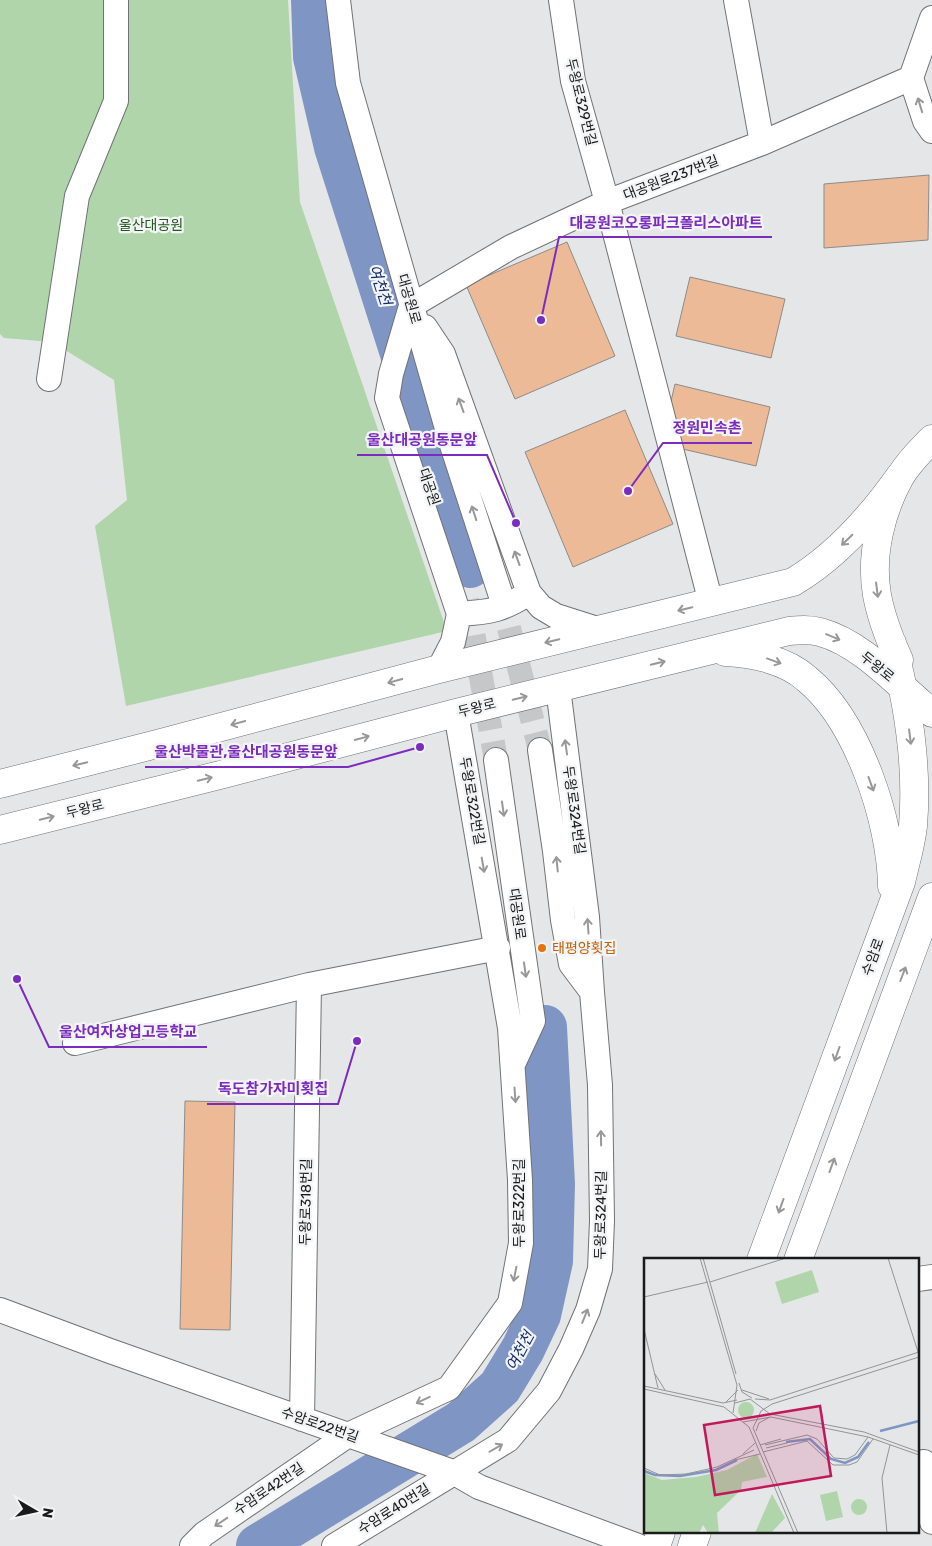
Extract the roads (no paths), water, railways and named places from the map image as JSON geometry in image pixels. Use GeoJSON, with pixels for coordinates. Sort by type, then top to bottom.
{"type":"FeatureCollection","features":[{"type":"Feature","properties":{"kind":"main road"},"geometry":{"type":"LineString","coordinates":[[0,784],[439,669],[793,582],[811,571],[861,525],[882,502],[921,449],[932,438]]}},
{"type":"Feature","properties":{"kind":"main road"},"geometry":{"type":"LineString","coordinates":[[900,476],[887,505],[879,533],[875,564],[877,595],[902,669],[932,709]]}},
{"type":"Feature","properties":{"kind":"main road","name":"두왕로"},"geometry":{"type":"LineString","coordinates":[[0,830],[789,631],[819,632],[836,638],[856,649],[879,666],[932,713]]}},
{"type":"Feature","properties":{"kind":"main road","name":"수암로"},"geometry":{"type":"LineString","coordinates":[[762,1258],[891,909],[908,855],[914,801],[911,743],[903,688],[892,643]]}},
{"type":"Feature","properties":{"kind":"main road"},"geometry":{"type":"LineString","coordinates":[[709,651],[740,652],[787,666],[807,678],[827,699],[844,722],[858,750],[882,817],[892,864],[891,909]]}},
{"type":"Feature","properties":{"kind":"main road"},"geometry":{"type":"LineString","coordinates":[[799,1258],[932,898]]}},
{"type":"Feature","properties":{"kind":"main road"},"geometry":{"type":"LineString","coordinates":[[656,1546],[660,1534]]}},
{"type":"Feature","properties":{"kind":"main road"},"geometry":{"type":"LineString","coordinates":[[692,1546],[696,1534]]}},
{"type":"Feature","properties":{"kind":"street"},"geometry":{"type":"LineString","coordinates":[[49,379],[77,196],[116,100],[116,0]]}},
{"type":"Feature","properties":{"kind":"street","name":"대공원로"},"geometry":{"type":"LineString","coordinates":[[338,0],[348,83],[450,439],[500,593]]}},
{"type":"Feature","properties":{"kind":"street","name":"두왕로329번길"},"geometry":{"type":"LineString","coordinates":[[562,0],[573,81],[607,202],[711,603]]}},
{"type":"Feature","properties":{"kind":"street"},"geometry":{"type":"LineString","coordinates":[[736,0],[762,143]]}},
{"type":"Feature","properties":{"kind":"street"},"geometry":{"type":"LineString","coordinates":[[932,18],[911,78],[925,121],[932,131]]}},
{"type":"Feature","properties":{"kind":"street","name":"대공원로237번길"},"geometry":{"type":"LineString","coordinates":[[411,306],[511,247],[607,202],[762,143],[911,78]]}},
{"type":"Feature","properties":{"kind":"street"},"geometry":{"type":"LineString","coordinates":[[411,306],[387,398],[463,607],[453,642],[439,669]]}},
{"type":"Feature","properties":{"kind":"street"},"geometry":{"type":"LineString","coordinates":[[411,306],[443,354],[529,592],[541,607],[556,616],[600,630]]}},
{"type":"Feature","properties":{"kind":"street"},"geometry":{"type":"LineString","coordinates":[[463,607],[497,610],[512,604],[529,592]]}},
{"type":"Feature","properties":{"kind":"street","name":"두왕로324번길"},"geometry":{"type":"LineString","coordinates":[[454,1472],[508,1440],[549,1390],[571,1349],[588,1310],[600,1269],[602,1221],[600,1085],[588,917],[558,688]]}},
{"type":"Feature","properties":{"kind":"street","name":"두왕로322번길"},"geometry":{"type":"LineString","coordinates":[[348,1435],[449,1388],[510,1303],[521,1243],[520,1180],[510,1028],[498,948],[456,714]]}},
{"type":"Feature","properties":{"kind":"street"},"geometry":{"type":"LineString","coordinates":[[540,750],[556,851],[563,920],[570,964],[592,992]]}},
{"type":"Feature","properties":{"kind":"street","name":"대공원로"},"geometry":{"type":"LineString","coordinates":[[496,760],[533,1021],[513,1064]]}},
{"type":"Feature","properties":{"kind":"street"},"geometry":{"type":"LineString","coordinates":[[75,1043],[309,984],[498,948]]}},
{"type":"Feature","properties":{"kind":"street","name":"두왕로318번길"},"geometry":{"type":"LineString","coordinates":[[302,1419],[309,984]]}},
{"type":"Feature","properties":{"kind":"street","name":"수암로22번길"},"geometry":{"type":"LineString","coordinates":[[0,1310],[454,1472],[479,1487],[638,1546]]}},
{"type":"Feature","properties":{"kind":"street","name":"수암로42번길"},"geometry":{"type":"LineString","coordinates":[[192,1546],[204,1534],[348,1435]]}},
{"type":"Feature","properties":{"kind":"street"},"geometry":{"type":"LineString","coordinates":[[925,1462],[932,1522]]}},
{"type":"Feature","properties":{"kind":"street","name":"수암로40번길"},"geometry":{"type":"LineString","coordinates":[[334,1546],[454,1472]]}},
{"type":"Feature","properties":{"kind":"waterway","name":"여천천"},"geometry":{"type":"LineString","coordinates":[[313,0],[315,57],[336,147],[470,566]]}},
{"type":"Feature","properties":{"kind":"waterway","name":"여천천"},"geometry":{"type":"LineString","coordinates":[[258,1546],[461,1422],[500,1387],[523,1349],[539,1315],[551,1261],[553,1184],[545,1027]]}},
{"type":"Feature","properties":{"kind":"tunnel"},"geometry":{"type":"LineString","coordinates":[[500,593],[540,750]]}},
{"type":"Feature","properties":{"kind":"tunnel"},"geometry":{"type":"LineString","coordinates":[[467,600],[496,760]]}},
{"type":"Feature","properties":{"kind":"place","name":"대공원코오롱파크폴리스아파트"},"geometry":{"type":"Point","coordinates":[541,320]}},
{"type":"Feature","properties":{"kind":"place","name":"정원민속촌"},"geometry":{"type":"Point","coordinates":[628,491]}},
{"type":"Feature","properties":{"kind":"place","name":"울산대공원동문앞"},"geometry":{"type":"Point","coordinates":[516,523]}},
{"type":"Feature","properties":{"kind":"place","name":"울산박물관,울산대공원동문앞"},"geometry":{"type":"Point","coordinates":[420,747]}},
{"type":"Feature","properties":{"kind":"place","name":"태평양횟집"},"geometry":{"type":"Point","coordinates":[542,948]}},
{"type":"Feature","properties":{"kind":"place","name":"울산여자상업고등학교"},"geometry":{"type":"Point","coordinates":[17,979]}},
{"type":"Feature","properties":{"kind":"place","name":"독도참가자미횟집"},"geometry":{"type":"Point","coordinates":[357,1041]}},
{"type":"Feature","properties":{"kind":"park label","name":"울산대공원"},"geometry":{"type":"Point","coordinates":[151,225]}}]}
